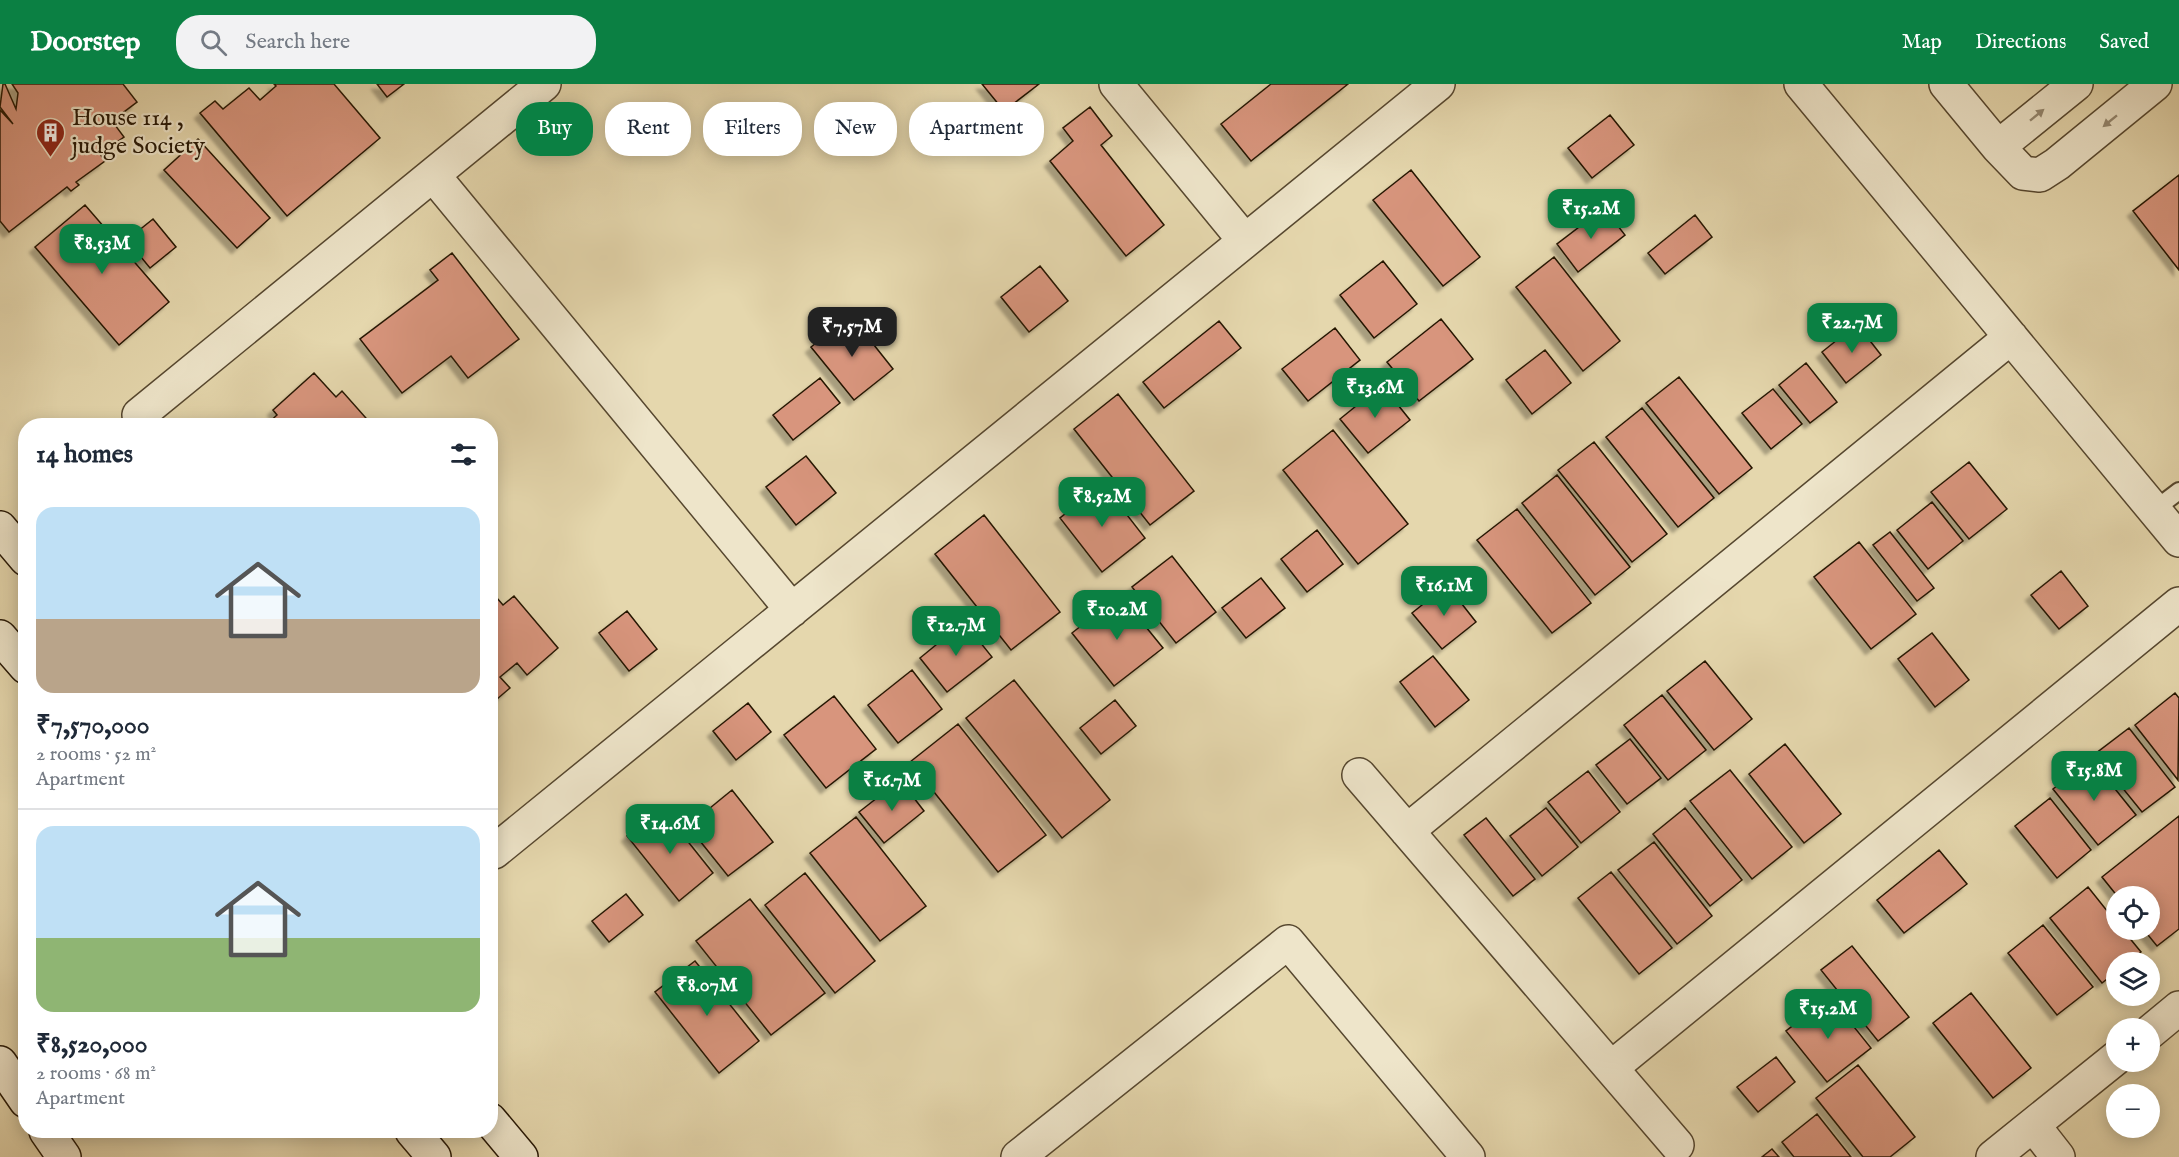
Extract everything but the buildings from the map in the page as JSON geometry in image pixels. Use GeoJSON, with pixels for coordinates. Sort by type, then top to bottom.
{"type":"FeatureCollection","features":[{"type":"Feature","properties":{"kind":"street"},"geometry":{"type":"LineString","coordinates":[[138,415],[544,84]]}},
{"type":"Feature","properties":{"kind":"street"},"geometry":{"type":"LineString","coordinates":[[1116,84],[1245,241]]}},
{"type":"Feature","properties":{"kind":"street"},"geometry":{"type":"LineString","coordinates":[[498,849],[1438,84]]}},
{"type":"Feature","properties":{"kind":"street"},"geometry":{"type":"LineString","coordinates":[[1801,84],[2011,337],[2167,501],[2179,540]]}},
{"type":"Feature","properties":{"kind":"street"},"geometry":{"type":"LineString","coordinates":[[1946,84],[1998,147],[2023,173],[2040,175],[2057,164],[2155,84]]}},
{"type":"Feature","properties":{"kind":"street"},"geometry":{"type":"LineString","coordinates":[[1998,147],[2076,84]]}},
{"type":"Feature","properties":{"kind":"street"},"geometry":{"type":"LineString","coordinates":[[433,175],[792,610]]}},
{"type":"Feature","properties":{"kind":"street"},"geometry":{"type":"LineString","coordinates":[[1407,831],[2011,337]]}},
{"type":"Feature","properties":{"kind":"street"},"geometry":{"type":"LineString","coordinates":[[0,528],[18,549]]}},
{"type":"Feature","properties":{"kind":"street"},"geometry":{"type":"LineString","coordinates":[[1611,1068],[2179,604]]}},
{"type":"Feature","properties":{"kind":"street"},"geometry":{"type":"LineString","coordinates":[[0,637],[18,658]]}},
{"type":"Feature","properties":{"kind":"street"},"geometry":{"type":"LineString","coordinates":[[1359,775],[1677,1145]]}},
{"type":"Feature","properties":{"kind":"street"},"geometry":{"type":"LineString","coordinates":[[1018,1157],[1288,942],[1468,1157]]}},
{"type":"Feature","properties":{"kind":"street"},"geometry":{"type":"LineString","coordinates":[[2160,1024],[2179,1008]]}},
{"type":"Feature","properties":{"kind":"street"},"geometry":{"type":"LineString","coordinates":[[0,1063],[18,1089]]}},
{"type":"Feature","properties":{"kind":"street"},"geometry":{"type":"LineString","coordinates":[[1993,1157],[2106,1066]]}},
{"type":"Feature","properties":{"kind":"street"},"geometry":{"type":"LineString","coordinates":[[2033,1125],[2058,1157]]}},
{"type":"Feature","properties":{"kind":"street"},"geometry":{"type":"LineString","coordinates":[[498,1130],[521,1157]]}},
{"type":"Feature","properties":{"kind":"street"},"geometry":{"type":"LineString","coordinates":[[51,1138],[64,1157]]}},
{"type":"Feature","properties":{"kind":"street"},"geometry":{"type":"LineString","coordinates":[[418,1138],[434,1157]]}},
{"type":"Feature","properties":{"kind":"place","name":"House 114 , judge Society"},"geometry":{"type":"Point","coordinates":[51,158]}}]}
